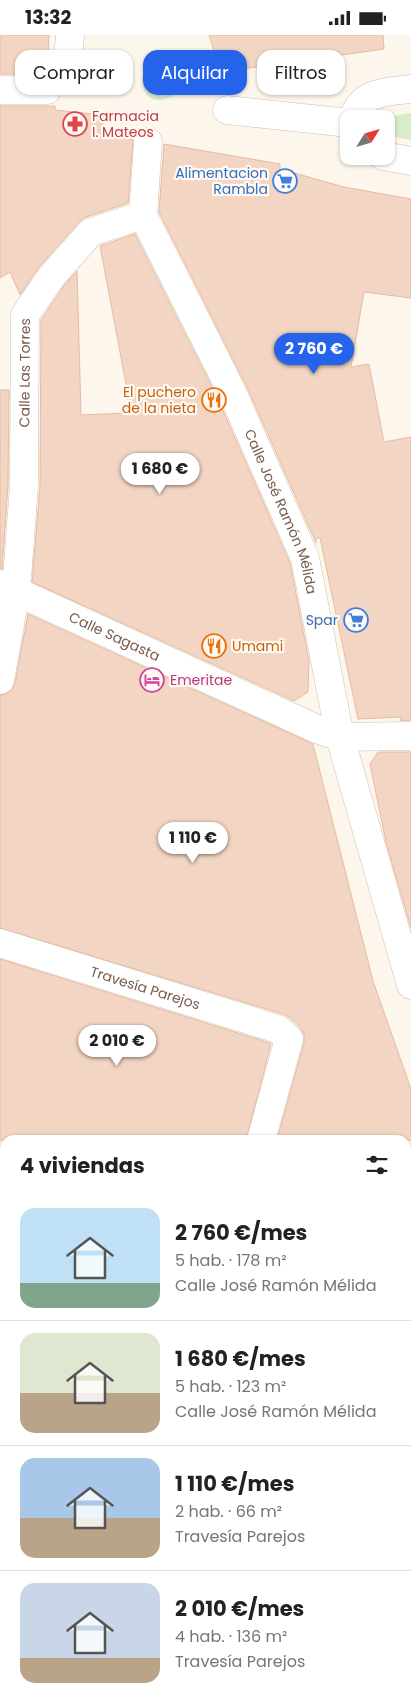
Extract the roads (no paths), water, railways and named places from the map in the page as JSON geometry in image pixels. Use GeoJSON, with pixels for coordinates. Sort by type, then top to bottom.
{"type":"FeatureCollection","features":[{"type":"Feature","properties":{"kind":"street"},"geometry":{"type":"LineString","coordinates":[[355,110],[366,98],[384,92],[411,89]]}},
{"type":"Feature","properties":{"kind":"street"},"geometry":{"type":"LineString","coordinates":[[0,90],[15,90]]}},
{"type":"Feature","properties":{"kind":"street"},"geometry":{"type":"LineString","coordinates":[[227,110],[340,122]]}},
{"type":"Feature","properties":{"kind":"street"},"geometry":{"type":"LineString","coordinates":[[143,215],[148,142]]}},
{"type":"Feature","properties":{"kind":"street"},"geometry":{"type":"LineString","coordinates":[[395,158],[411,161]]}},
{"type":"Feature","properties":{"kind":"street","name":"Calle Las Torres"},"geometry":{"type":"LineString","coordinates":[[0,680],[8,587],[24,486],[25,315],[51,277],[91,232],[143,215]]}},
{"type":"Feature","properties":{"kind":"street","name":"Calle José Ramón Mélida"},"geometry":{"type":"LineString","coordinates":[[143,215],[232,392],[305,558],[340,737],[411,985]]}},
{"type":"Feature","properties":{"kind":"street","name":"Calle Sagasta"},"geometry":{"type":"LineString","coordinates":[[8,587],[308,725],[340,737]]}},
{"type":"Feature","properties":{"kind":"street"},"geometry":{"type":"LineString","coordinates":[[340,737],[411,736]]}},
{"type":"Feature","properties":{"kind":"street","name":"Travesía Parejos"},"geometry":{"type":"LineString","coordinates":[[0,943],[278,1029],[289,1039],[262,1135]]}},
{"type":"Feature","properties":{"kind":"place","name":"Farmacia I. Mateos"},"geometry":{"type":"Point","coordinates":[75,124]}},
{"type":"Feature","properties":{"kind":"place","name":"Alimentacion Rambla"},"geometry":{"type":"Point","coordinates":[285,181]}},
{"type":"Feature","properties":{"kind":"place","name":"El puchero de la nieta"},"geometry":{"type":"Point","coordinates":[214,400]}},
{"type":"Feature","properties":{"kind":"place","name":"Spar"},"geometry":{"type":"Point","coordinates":[356,620]}},
{"type":"Feature","properties":{"kind":"place","name":"Umami"},"geometry":{"type":"Point","coordinates":[214,646]}},
{"type":"Feature","properties":{"kind":"place","name":"Emeritae"},"geometry":{"type":"Point","coordinates":[152,680]}}]}
